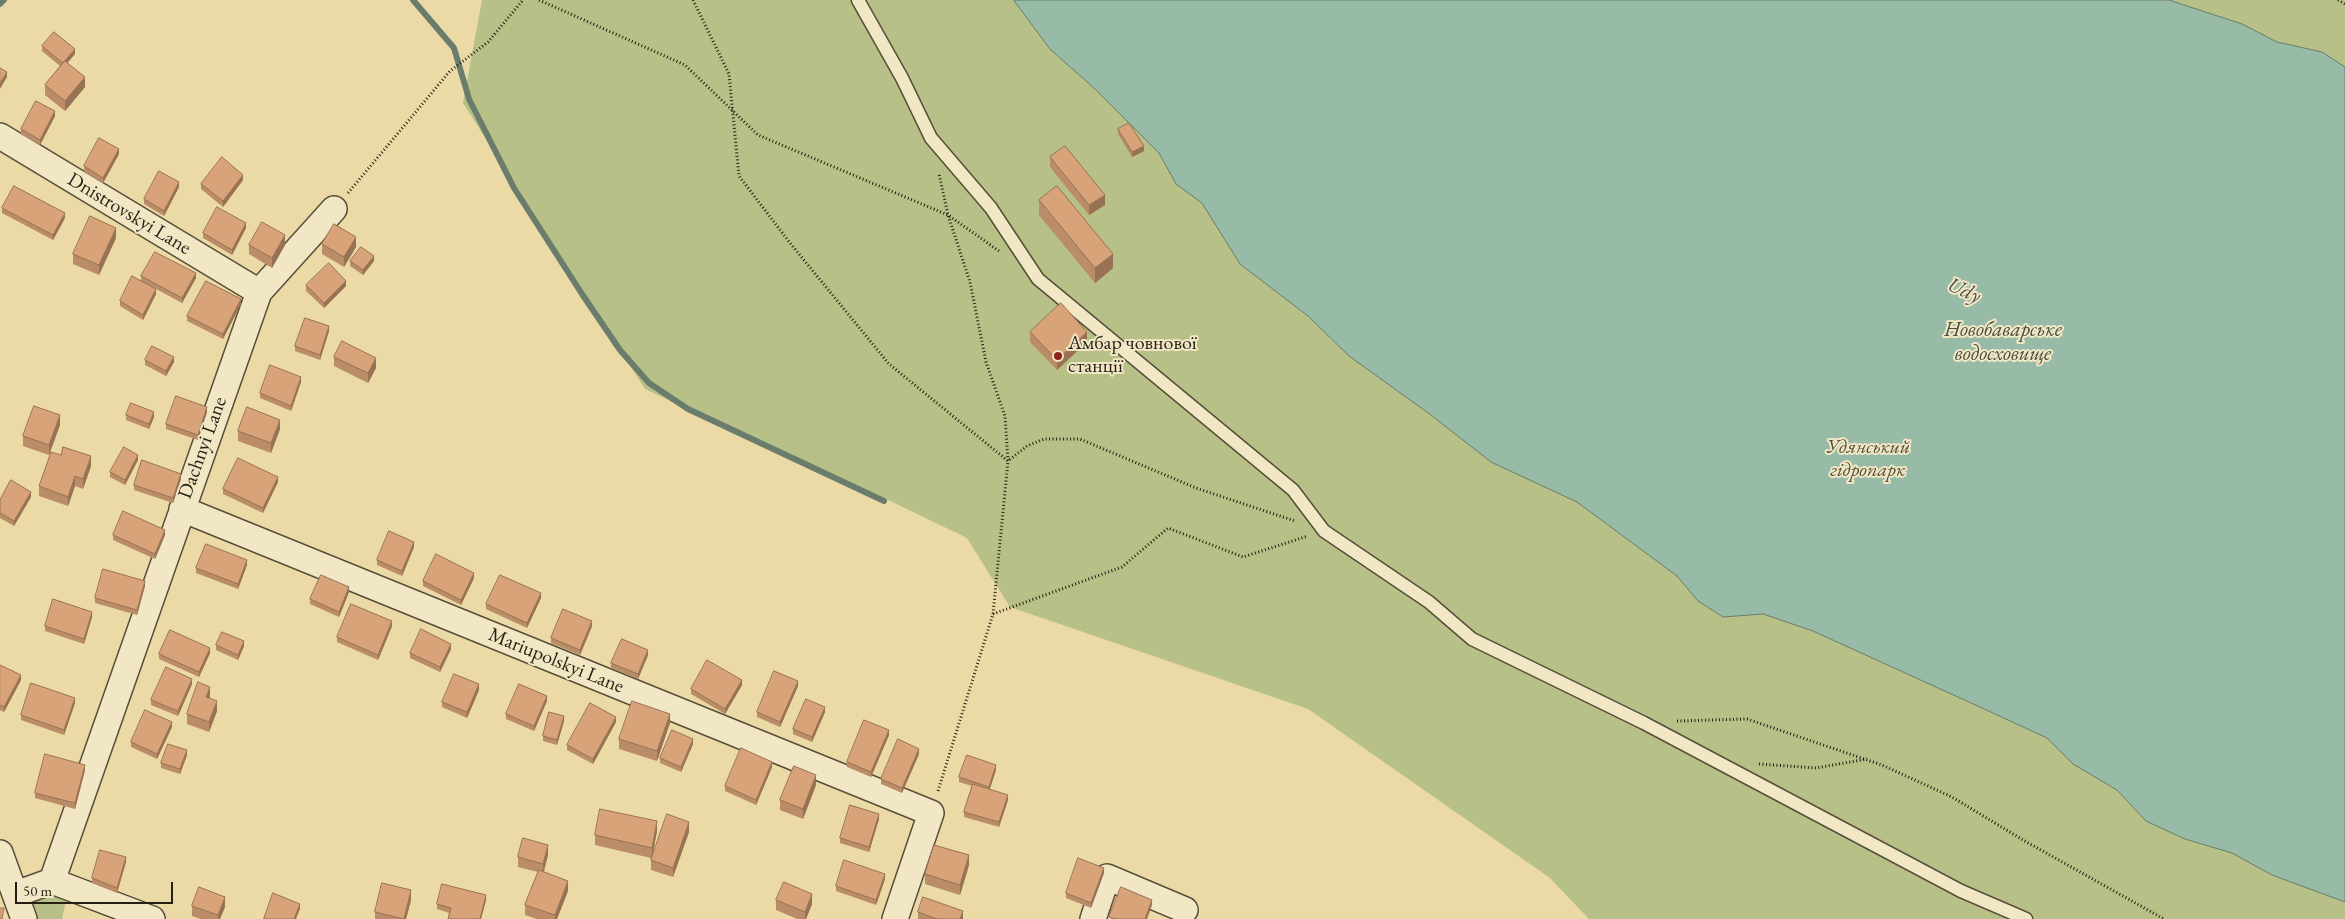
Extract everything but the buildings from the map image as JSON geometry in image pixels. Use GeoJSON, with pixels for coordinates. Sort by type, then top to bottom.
{"type":"FeatureCollection","features":[{"type":"Feature","properties":{"kind":"street","name":"Dnistrovskyi Lane"},"geometry":{"type":"LineString","coordinates":[[0,136],[259,292]]}},
{"type":"Feature","properties":{"kind":"street","name":"Dachnyi Lane"},"geometry":{"type":"LineString","coordinates":[[52,881],[259,292],[334,209]]}},
{"type":"Feature","properties":{"kind":"street","name":"Mariupolskyi Lane"},"geometry":{"type":"LineString","coordinates":[[182,509],[931,813]]}},
{"type":"Feature","properties":{"kind":"street"},"geometry":{"type":"LineString","coordinates":[[895,919],[931,813]]}},
{"type":"Feature","properties":{"kind":"street"},"geometry":{"type":"LineString","coordinates":[[0,853],[24,919]]}},
{"type":"Feature","properties":{"kind":"street"},"geometry":{"type":"LineString","coordinates":[[1093,919],[1107,878],[1185,910]]}},
{"type":"Feature","properties":{"kind":"street"},"geometry":{"type":"LineString","coordinates":[[16,894],[52,881],[152,919]]}},
{"type":"Feature","properties":{"kind":"lane"},"geometry":{"type":"LineString","coordinates":[[858,0],[902,78],[930,138],[992,208],[1038,279],[1293,490],[1324,531],[1429,602],[1472,639],[1644,723],[1961,891],[2026,919]]}},
{"type":"Feature","properties":{"kind":"path"},"geometry":{"type":"LineString","coordinates":[[334,209],[450,71],[488,42],[523,0]]}},
{"type":"Feature","properties":{"kind":"path"},"geometry":{"type":"LineString","coordinates":[[539,0],[685,65],[758,135],[948,215],[1001,252]]}},
{"type":"Feature","properties":{"kind":"path"},"geometry":{"type":"LineString","coordinates":[[693,0],[729,74],[739,176],[790,243],[889,364],[1008,461]]}},
{"type":"Feature","properties":{"kind":"path"},"geometry":{"type":"LineString","coordinates":[[2338,0],[2345,4]]}},
{"type":"Feature","properties":{"kind":"path"},"geometry":{"type":"LineString","coordinates":[[930,138],[948,215],[970,282],[986,362],[1005,416],[1008,461],[993,614],[931,813]]}},
{"type":"Feature","properties":{"kind":"path"},"geometry":{"type":"LineString","coordinates":[[1008,461],[1027,446],[1044,439],[1080,439],[1196,488],[1324,531]]}},
{"type":"Feature","properties":{"kind":"path"},"geometry":{"type":"LineString","coordinates":[[993,614],[1122,567],[1168,528],[1243,557],[1324,531]]}},
{"type":"Feature","properties":{"kind":"path"},"geometry":{"type":"LineString","coordinates":[[1644,723],[1747,718],[1868,759],[1952,797],[2023,840],[2164,919]]}},
{"type":"Feature","properties":{"kind":"path"},"geometry":{"type":"LineString","coordinates":[[1751,763],[1816,768],[1868,759]]}},
{"type":"Feature","properties":{"kind":"green space","name":"Удянський гідропарк"},"geometry":{"type":"Polygon","coordinates":[[[482,0],[2345,0],[2345,919],[1589,919],[1550,878],[1308,709],[1010,607],[967,538],[884,498],[882,502],[645,389],[463,103],[482,0]]]}},
{"type":"Feature","properties":{"kind":"green space"},"geometry":{"type":"Polygon","coordinates":[[[58,892],[66,900],[62,919],[33,919],[32,900],[58,892]]]}},
{"type":"Feature","properties":{"kind":"water","name":"Новобаварське водосховище"},"geometry":{"type":"Polygon","coordinates":[[[1014,0],[2169,0],[2242,24],[2277,42],[2322,52],[2345,67],[2345,902],[2272,875],[2232,853],[2185,839],[2146,821],[2117,790],[2073,764],[2047,738],[1982,708],[1813,631],[1763,614],[1723,617],[1698,601],[1677,576],[1577,502],[1491,462],[1431,415],[1349,356],[1308,316],[1240,264],[1202,203],[1176,184],[1159,153],[1095,89],[1050,49],[1014,0]]]}},
{"type":"Feature","properties":{"kind":"waterway"},"geometry":{"type":"LineString","coordinates":[[0,4],[4,0]]}},
{"type":"Feature","properties":{"kind":"waterway"},"geometry":{"type":"LineString","coordinates":[[413,0],[454,48],[469,99],[514,188],[620,350],[649,383],[688,409],[884,501]]}},
{"type":"Feature","properties":{"kind":"place","name":"Амбар човнової станції"},"geometry":{"type":"Point","coordinates":[1058,356]}},
{"type":"Feature","properties":{"kind":"water label","name":"Udy"},"geometry":{"type":"Point","coordinates":[1964,291]}}]}
